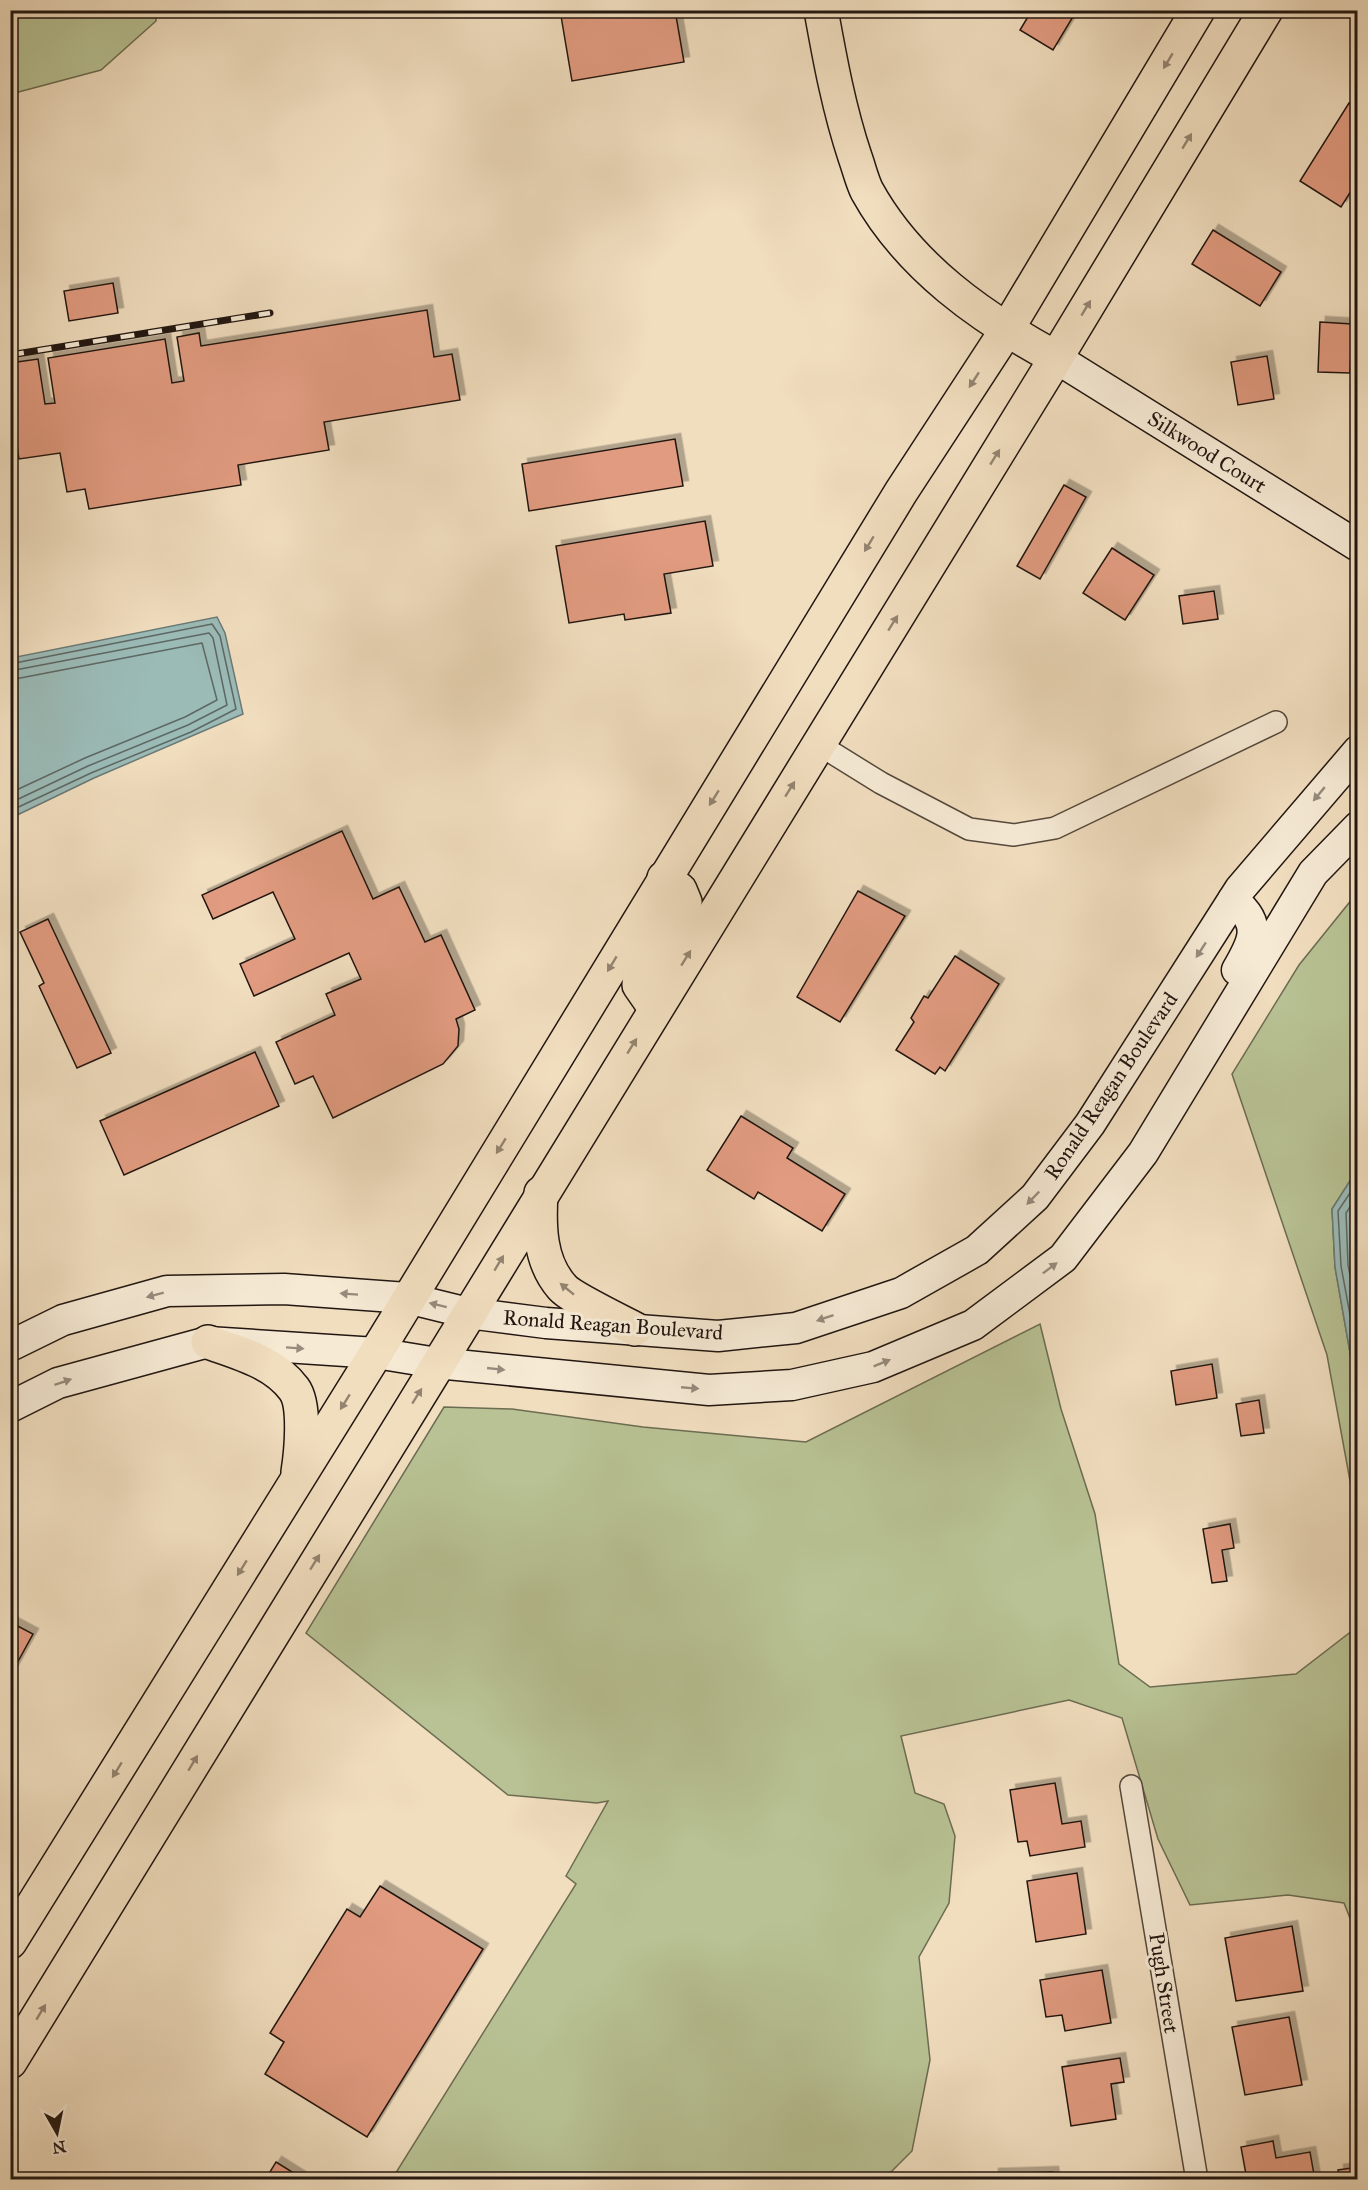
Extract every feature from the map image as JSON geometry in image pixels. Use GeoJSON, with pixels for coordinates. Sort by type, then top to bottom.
{"type":"FeatureCollection","features":[{"type":"Feature","properties":{"kind":"main road"},"geometry":{"type":"LineString","coordinates":[[821,10],[844,126],[866,190],[900,241],[941,281],[1006,331],[1056,358]]}},
{"type":"Feature","properties":{"kind":"main road"},"geometry":{"type":"LineString","coordinates":[[10,1942],[376,1353],[407,1298],[901,492],[1006,331],[1198,10]]}},
{"type":"Feature","properties":{"kind":"main road"},"geometry":{"type":"LineString","coordinates":[[10,2062],[541,1193],[1056,358],[1266,10]]}},
{"type":"Feature","properties":{"kind":"main road","name":"Silkwood Court"},"geometry":{"type":"LineString","coordinates":[[1056,358],[1358,546]]}},
{"type":"Feature","properties":{"kind":"main road","name":"Ronald Reagan Boulevard"},"geometry":{"type":"LineString","coordinates":[[10,1346],[63,1320],[167,1291],[284,1289],[407,1298],[468,1313],[546,1323],[718,1336],[796,1328],[901,1293],[977,1250],[1035,1197],[1071,1150],[1233,900],[1358,751]]}},
{"type":"Feature","properties":{"kind":"main road"},"geometry":{"type":"LineString","coordinates":[[10,1407],[58,1383],[208,1342],[376,1353],[437,1363],[709,1390],[792,1385],[873,1367],[973,1325],[1063,1258],[1143,1153],[1313,873],[1358,827]]}},
{"type":"Feature","properties":{"kind":"main road"},"geometry":{"type":"LineString","coordinates":[[655,1008],[639,985],[640,975],[685,902],[680,890],[664,878]]}},
{"type":"Feature","properties":{"kind":"main road"},"geometry":{"type":"LineString","coordinates":[[1188,1079],[1203,1032],[1250,945],[1253,927],[1251,917],[1233,900]]}},
{"type":"Feature","properties":{"kind":"main road"},"geometry":{"type":"LineString","coordinates":[[541,1193],[539,1224],[542,1247],[562,1288],[635,1329]]}},
{"type":"Feature","properties":{"kind":"main road"},"geometry":{"type":"LineString","coordinates":[[208,1342],[260,1360],[295,1390],[301,1417],[302,1445],[297,1478]]}},
{"type":"Feature","properties":{"kind":"street"},"geometry":{"type":"LineString","coordinates":[[818,744],[881,783],[969,829],[1014,835],[1055,828],[1276,722]]}},
{"type":"Feature","properties":{"kind":"street","name":"Pugh Street"},"geometry":{"type":"LineString","coordinates":[[1131,1786],[1197,2180]]}},
{"type":"Feature","properties":{"kind":"green space"},"geometry":{"type":"Polygon","coordinates":[[[11,10],[156,11],[156,21],[101,70],[11,94],[11,10]]]}},
{"type":"Feature","properties":{"kind":"green space"},"geometry":{"type":"Polygon","coordinates":[[[1357,893],[1357,1170],[1332,1209],[1335,1267],[1357,1392],[1357,1519],[1327,1355],[1232,1074],[1299,965],[1357,893]]]}},
{"type":"Feature","properties":{"kind":"green space"},"geometry":{"type":"Polygon","coordinates":[[[1040,1324],[1061,1409],[1095,1514],[1119,1664],[1150,1687],[1296,1674],[1357,1627],[1357,1936],[1344,1903],[1288,1895],[1190,1905],[1158,1839],[1122,1718],[1069,1700],[901,1736],[915,1793],[944,1804],[955,1836],[949,1903],[919,1957],[930,2060],[912,2151],[884,2179],[392,2179],[576,1884],[566,1876],[608,1801],[597,1803],[508,1795],[306,1633],[444,1407],[512,1409],[643,1427],[806,1442],[1040,1324]]]}},
{"type":"Feature","properties":{"kind":"water"},"geometry":{"type":"Polygon","coordinates":[[[217,617],[225,633],[243,714],[94,778],[11,818],[11,658],[217,617]]]}},
{"type":"Feature","properties":{"kind":"water"},"geometry":{"type":"Polygon","coordinates":[[[1357,1170],[1357,1392],[1335,1267],[1332,1209],[1357,1170]]]}},
{"type":"Feature","properties":{"kind":"building"},"geometry":{"type":"Polygon","coordinates":[[[560,10],[675,10],[684,62],[572,81],[560,10]]]}},
{"type":"Feature","properties":{"kind":"building"},"geometry":{"type":"Polygon","coordinates":[[[1032,10],[1077,10],[1053,50],[1020,30],[1032,10]]]}},
{"type":"Feature","properties":{"kind":"building"},"geometry":{"type":"Polygon","coordinates":[[[1349,103],[1358,108],[1358,180],[1341,207],[1300,181],[1349,103]]]}},
{"type":"Feature","properties":{"kind":"building"},"geometry":{"type":"Polygon","coordinates":[[[1213,230],[1281,272],[1260,306],[1192,264],[1213,230]]]}},
{"type":"Feature","properties":{"kind":"building"},"geometry":{"type":"Polygon","coordinates":[[[113,283],[118,313],[69,321],[64,291],[113,283]]]}},
{"type":"Feature","properties":{"kind":"building"},"geometry":{"type":"Polygon","coordinates":[[[427,310],[434,357],[452,354],[460,400],[324,422],[329,450],[238,465],[241,485],[89,509],[85,489],[67,492],[60,453],[19,459],[14,428],[10,428],[10,363],[38,359],[45,404],[55,403],[48,358],[165,339],[172,383],[184,381],[177,337],[199,333],[201,346],[427,310]]]}},
{"type":"Feature","properties":{"kind":"building"},"geometry":{"type":"Polygon","coordinates":[[[1320,322],[1352,324],[1350,373],[1318,372],[1320,322]]]}},
{"type":"Feature","properties":{"kind":"building"},"geometry":{"type":"Polygon","coordinates":[[[1267,356],[1274,399],[1238,405],[1231,362],[1267,356]]]}},
{"type":"Feature","properties":{"kind":"building"},"geometry":{"type":"Polygon","coordinates":[[[675,439],[683,486],[529,511],[522,464],[675,439]]]}},
{"type":"Feature","properties":{"kind":"building"},"geometry":{"type":"Polygon","coordinates":[[[1064,485],[1086,497],[1040,579],[1017,566],[1064,485]]]}},
{"type":"Feature","properties":{"kind":"building"},"geometry":{"type":"Polygon","coordinates":[[[705,521],[713,566],[664,574],[671,613],[625,620],[624,614],[569,623],[556,546],[705,521]]]}},
{"type":"Feature","properties":{"kind":"building"},"geometry":{"type":"Polygon","coordinates":[[[1112,548],[1154,575],[1125,620],[1083,593],[1112,548]]]}},
{"type":"Feature","properties":{"kind":"building"},"geometry":{"type":"Polygon","coordinates":[[[1214,591],[1218,619],[1183,624],[1179,596],[1214,591]]]}},
{"type":"Feature","properties":{"kind":"building"},"geometry":{"type":"Polygon","coordinates":[[[342,831],[373,899],[399,887],[425,942],[441,935],[475,1010],[456,1019],[459,1029],[458,1046],[443,1064],[333,1118],[313,1076],[295,1084],[276,1042],[335,1015],[326,994],[361,979],[349,953],[254,996],[240,964],[295,939],[273,892],[213,919],[202,895],[342,831]]]}},
{"type":"Feature","properties":{"kind":"building"},"geometry":{"type":"Polygon","coordinates":[[[858,891],[905,916],[840,1022],[797,997],[858,891]]]}},
{"type":"Feature","properties":{"kind":"building"},"geometry":{"type":"Polygon","coordinates":[[[48,919],[111,1053],[77,1068],[39,986],[44,983],[20,932],[48,919]]]}},
{"type":"Feature","properties":{"kind":"building"},"geometry":{"type":"Polygon","coordinates":[[[955,956],[999,984],[945,1071],[940,1067],[935,1074],[896,1050],[914,1022],[911,1018],[924,996],[928,998],[955,956]]]}},
{"type":"Feature","properties":{"kind":"building"},"geometry":{"type":"Polygon","coordinates":[[[255,1052],[279,1106],[124,1175],[100,1121],[255,1052]]]}},
{"type":"Feature","properties":{"kind":"building"},"geometry":{"type":"Polygon","coordinates":[[[741,1116],[793,1148],[787,1158],[845,1194],[822,1231],[758,1192],[754,1199],[707,1170],[741,1116]]]}},
{"type":"Feature","properties":{"kind":"building"},"geometry":{"type":"Polygon","coordinates":[[[1212,1364],[1217,1398],[1176,1405],[1171,1371],[1212,1364]]]}},
{"type":"Feature","properties":{"kind":"building"},"geometry":{"type":"Polygon","coordinates":[[[1259,1400],[1264,1433],[1241,1436],[1236,1404],[1259,1400]]]}},
{"type":"Feature","properties":{"kind":"building"},"geometry":{"type":"Polygon","coordinates":[[[1230,1524],[1234,1548],[1222,1550],[1227,1581],[1212,1583],[1203,1529],[1230,1524]]]}},
{"type":"Feature","properties":{"kind":"building"},"geometry":{"type":"Polygon","coordinates":[[[10,1622],[33,1634],[10,1676],[10,1622]]]}},
{"type":"Feature","properties":{"kind":"building"},"geometry":{"type":"Polygon","coordinates":[[[1055,1783],[1062,1824],[1081,1821],[1085,1847],[1030,1856],[1027,1841],[1018,1842],[1010,1790],[1055,1783]]]}},
{"type":"Feature","properties":{"kind":"building"},"geometry":{"type":"Polygon","coordinates":[[[1077,1873],[1086,1934],[1036,1942],[1027,1881],[1077,1873]]]}},
{"type":"Feature","properties":{"kind":"building"},"geometry":{"type":"Polygon","coordinates":[[[380,1886],[483,1949],[367,2137],[265,2074],[284,2042],[270,2033],[347,1909],[360,1917],[380,1886]]]}},
{"type":"Feature","properties":{"kind":"building"},"geometry":{"type":"Polygon","coordinates":[[[1292,1926],[1303,1991],[1236,2001],[1225,1938],[1292,1926]]]}},
{"type":"Feature","properties":{"kind":"building"},"geometry":{"type":"Polygon","coordinates":[[[1102,1970],[1111,2023],[1065,2031],[1062,2015],[1046,2017],[1040,1980],[1102,1970]]]}},
{"type":"Feature","properties":{"kind":"building"},"geometry":{"type":"Polygon","coordinates":[[[1289,2017],[1302,2085],[1245,2095],[1232,2027],[1289,2017]]]}},
{"type":"Feature","properties":{"kind":"building"},"geometry":{"type":"Polygon","coordinates":[[[1120,2058],[1124,2082],[1111,2084],[1116,2119],[1071,2126],[1062,2067],[1120,2058]]]}},
{"type":"Feature","properties":{"kind":"building"},"geometry":{"type":"Polygon","coordinates":[[[1273,2141],[1276,2158],[1310,2152],[1315,2180],[1247,2180],[1241,2147],[1273,2141]]]}},
{"type":"Feature","properties":{"kind":"building"},"geometry":{"type":"Polygon","coordinates":[[[276,2162],[305,2180],[265,2180],[276,2162]]]}},
{"type":"Feature","properties":{"kind":"building"},"geometry":{"type":"Polygon","coordinates":[[[1358,2167],[1358,2180],[1339,2180],[1338,2170],[1358,2167]]]}},
{"type":"Feature","properties":{"kind":"building"},"geometry":{"type":"Polygon","coordinates":[[[1053,2172],[1054,2180],[993,2180],[993,2174],[1053,2172]]]}},
{"type":"Feature","properties":{"kind":"railway"},"geometry":{"type":"LineString","coordinates":[[10,355],[270,313]]}}]}
